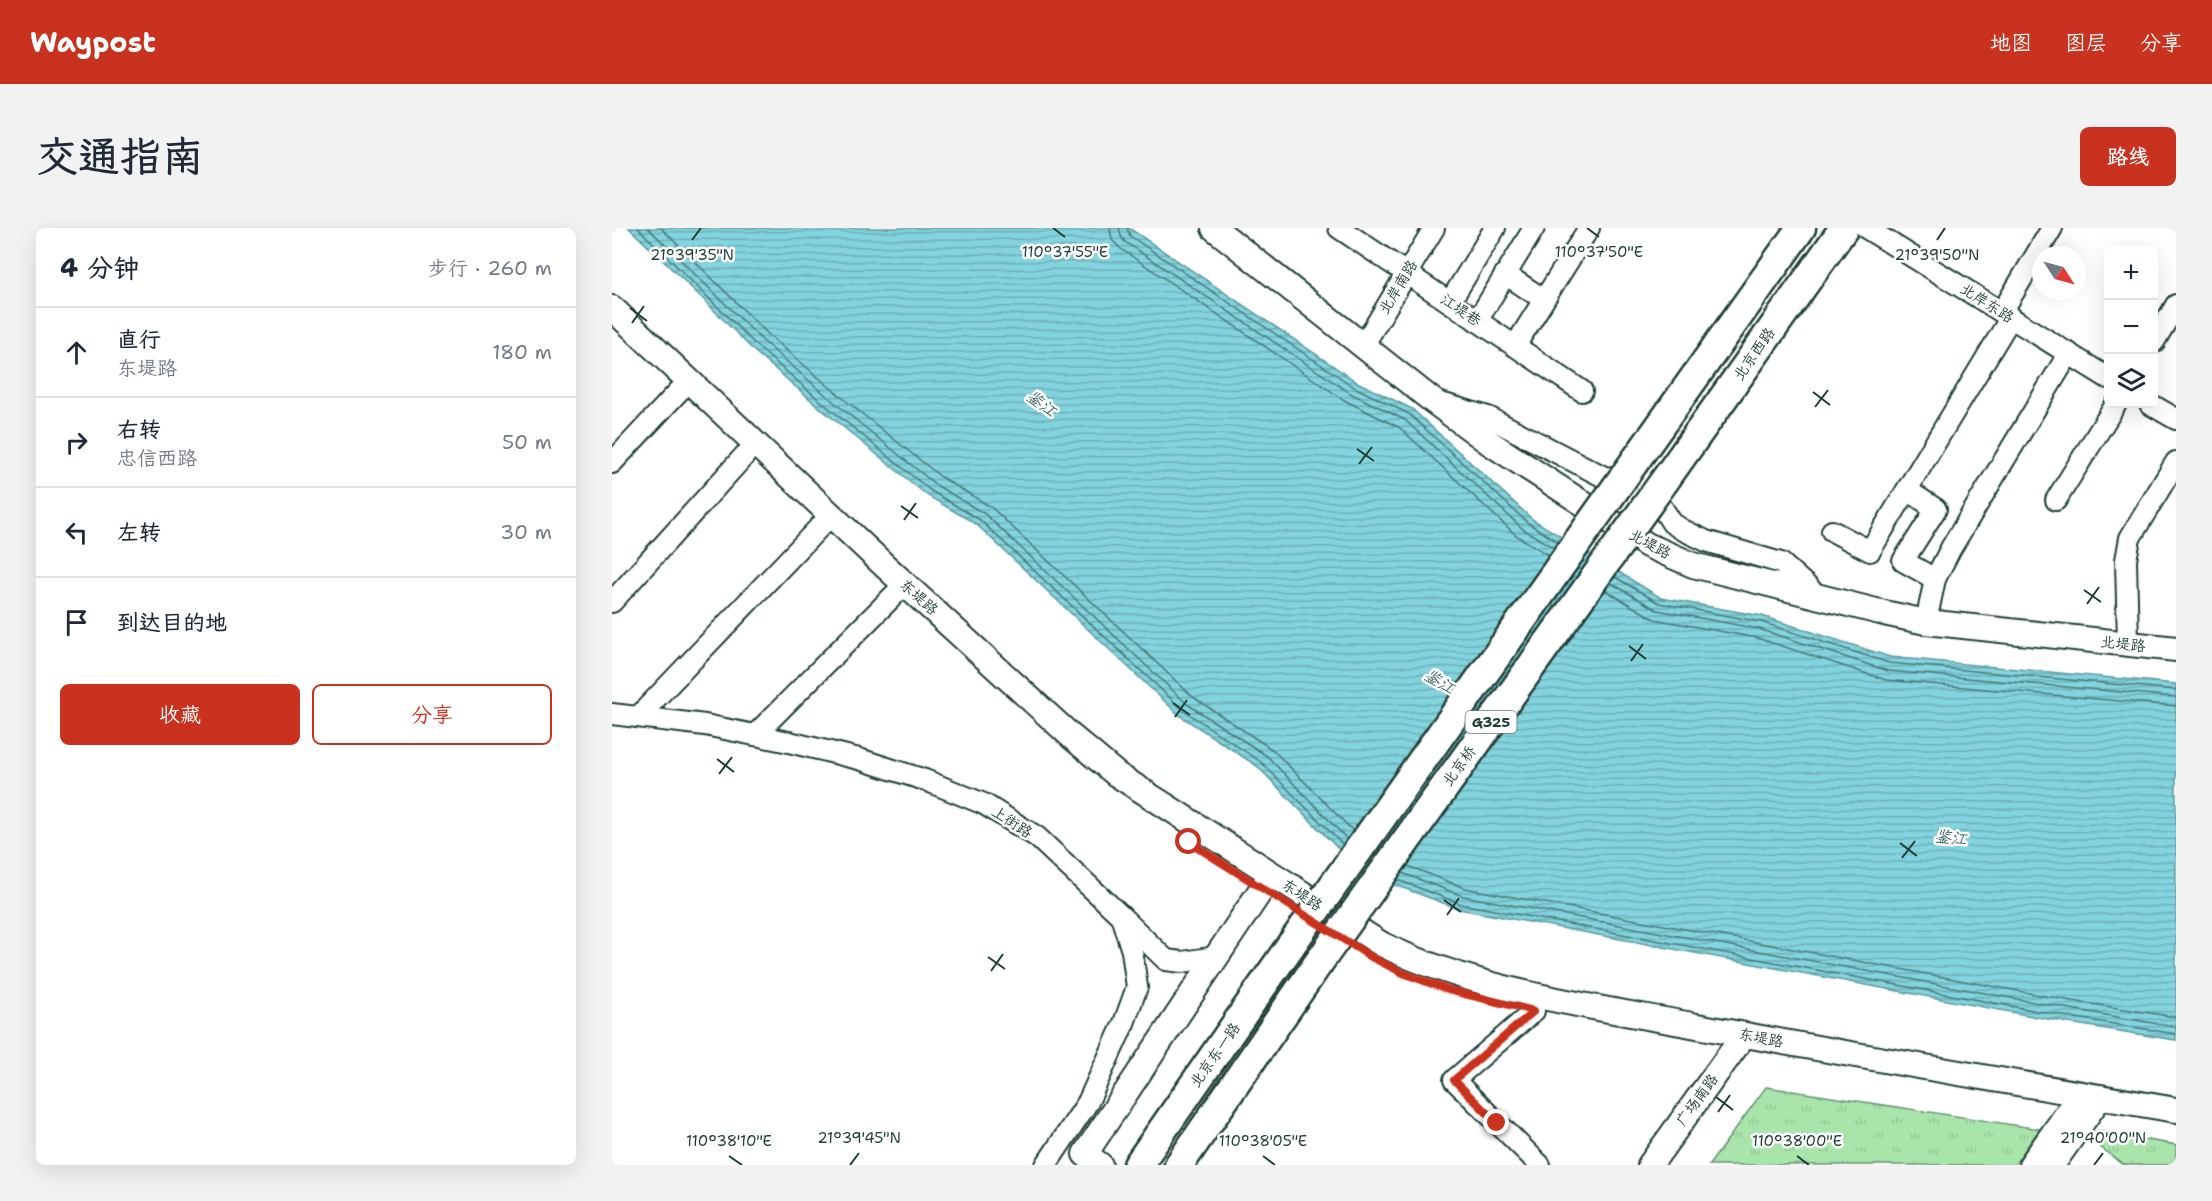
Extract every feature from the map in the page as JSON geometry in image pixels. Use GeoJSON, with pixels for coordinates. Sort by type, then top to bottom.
{"type":"FeatureCollection","features":[{"type":"Feature","properties":{"kind":"highway","name":"G325"},"geometry":{"type":"LineString","coordinates":[[1630,468],[1802,228]]}},
{"type":"Feature","properties":{"kind":"highway","name":"北京西路"},"geometry":{"type":"LineString","coordinates":[[1660,488],[1844,228]]}},
{"type":"Feature","properties":{"kind":"highway","name":"北京东一路"},"geometry":{"type":"LineString","coordinates":[[1138,1165],[1291,945],[1630,468]]}},
{"type":"Feature","properties":{"kind":"highway","name":"北京桥"},"geometry":{"type":"LineString","coordinates":[[1179,1165],[1317,965],[1660,488]]}},
{"type":"Feature","properties":{"kind":"main road","name":"北堤路"},"geometry":{"type":"LineString","coordinates":[[1214,228],[1433,401],[1509,457],[1647,545],[1693,565],[1884,614],[1926,622],[2176,649]]}},
{"type":"Feature","properties":{"kind":"main road","name":"东堤路"},"geometry":{"type":"LineString","coordinates":[[612,308],[825,521],[900,590],[1062,748],[1107,786],[1267,882],[1409,958],[1453,975],[1747,1044]]}},
{"type":"Feature","properties":{"kind":"main road","name":"东堤路"},"geometry":{"type":"LineString","coordinates":[[612,330],[745,455],[825,521]]}},
{"type":"Feature","properties":{"kind":"main road","name":"东堤路"},"geometry":{"type":"LineString","coordinates":[[1267,882],[1353,947],[1403,973],[1448,990],[1534,1011],[1747,1044],[2085,1103],[2176,1127]]}},
{"type":"Feature","properties":{"kind":"main road"},"geometry":{"type":"LineString","coordinates":[[1100,1165],[1086,1154],[1267,882]]}},
{"type":"Feature","properties":{"kind":"main road","name":"广场南路"},"geometry":{"type":"LineString","coordinates":[[1650,1165],[1747,1044]]}},
{"type":"Feature","properties":{"kind":"main road","name":"广场南路"},"geometry":{"type":"LineString","coordinates":[[1670,1165],[1747,1044]]}},
{"type":"Feature","properties":{"kind":"main road","name":"东堤路"},"geometry":{"type":"LineString","coordinates":[[2085,1103],[2176,1110]]}},
{"type":"Feature","properties":{"kind":"main road"},"geometry":{"type":"LineString","coordinates":[[2031,1165],[2085,1103]]}},
{"type":"Feature","properties":{"kind":"main road"},"geometry":{"type":"LineString","coordinates":[[2052,1165],[2085,1103]]}},
{"type":"Feature","properties":{"kind":"street","name":"江堤巷"},"geometry":{"type":"LineString","coordinates":[[1339,228],[1582,391]]}},
{"type":"Feature","properties":{"kind":"street","name":"北岸南路"},"geometry":{"type":"LineString","coordinates":[[1363,346],[1434,228]]}},
{"type":"Feature","properties":{"kind":"street"},"geometry":{"type":"LineString","coordinates":[[1450,303],[1495,228]]}},
{"type":"Feature","properties":{"kind":"street"},"geometry":{"type":"LineString","coordinates":[[1477,321],[1534,228]]}},
{"type":"Feature","properties":{"kind":"street"},"geometry":{"type":"LineString","coordinates":[[1515,345],[1588,228]]}},
{"type":"Feature","properties":{"kind":"street","name":"北岸东路"},"geometry":{"type":"LineString","coordinates":[[1866,228],[2104,375]]}},
{"type":"Feature","properties":{"kind":"street"},"geometry":{"type":"LineString","coordinates":[[1832,531],[1870,551],[2007,315],[2052,228]]}},
{"type":"Feature","properties":{"kind":"street"},"geometry":{"type":"LineString","coordinates":[[1505,274],[1543,299]]}},
{"type":"Feature","properties":{"kind":"street"},"geometry":{"type":"LineString","coordinates":[[2158,335],[2176,305]]}},
{"type":"Feature","properties":{"kind":"street"},"geometry":{"type":"LineString","coordinates":[[1926,622],[1935,579],[1951,548],[2069,353]]}},
{"type":"Feature","properties":{"kind":"street"},"geometry":{"type":"LineString","coordinates":[[612,463],[679,392]]}},
{"type":"Feature","properties":{"kind":"street"},"geometry":{"type":"LineString","coordinates":[[1433,401],[1488,417],[1606,478],[1630,468]]}},
{"type":"Feature","properties":{"kind":"street"},"geometry":{"type":"LineString","coordinates":[[2056,500],[2114,408]]}},
{"type":"Feature","properties":{"kind":"street"},"geometry":{"type":"LineString","coordinates":[[2157,408],[2176,419]]}},
{"type":"Feature","properties":{"kind":"street"},"geometry":{"type":"LineString","coordinates":[[612,602],[745,455]]}},
{"type":"Feature","properties":{"kind":"street"},"geometry":{"type":"LineString","coordinates":[[2128,645],[2126,560],[2130,537],[2176,462]]}},
{"type":"Feature","properties":{"kind":"street"},"geometry":{"type":"LineString","coordinates":[[1660,488],[1672,523],[1706,541],[1781,563],[1818,597]]}},
{"type":"Feature","properties":{"kind":"street"},"geometry":{"type":"LineString","coordinates":[[1907,490],[1936,509],[1903,561],[1935,579]]}},
{"type":"Feature","properties":{"kind":"street"},"geometry":{"type":"LineString","coordinates":[[638,717],[825,521]]}},
{"type":"Feature","properties":{"kind":"street"},"geometry":{"type":"LineString","coordinates":[[755,735],[900,590]]}},
{"type":"Feature","properties":{"kind":"street","name":"上街路"},"geometry":{"type":"LineString","coordinates":[[612,714],[705,725],[755,735],[859,759],[924,780],[984,804],[1037,837],[1121,916],[1132,951],[1137,987],[1124,1023],[1088,1102],[1046,1165]]}},
{"type":"Feature","properties":{"kind":"street"},"geometry":{"type":"LineString","coordinates":[[1121,916],[1166,960],[1182,962],[1216,957]]}},
{"type":"Feature","properties":{"kind":"street"},"geometry":{"type":"LineString","coordinates":[[1534,1011],[1454,1080],[1540,1165]]}},
{"type":"Feature","properties":{"kind":"green space"},"geometry":{"type":"Polygon","coordinates":[[[1766,1087],[2040,1129],[2014,1165],[1709,1165],[1766,1087]]]}},
{"type":"Feature","properties":{"kind":"green space"},"geometry":{"type":"Polygon","coordinates":[[[2097,1131],[2176,1145],[2176,1165],[2124,1165],[2091,1140],[2097,1131]]]}},
{"type":"Feature","properties":{"kind":"water","name":"鉴江"},"geometry":{"type":"Polygon","coordinates":[[[629,228],[1129,228],[1357,382],[1412,409],[1532,519],[1661,598],[1762,616],[1890,657],[2176,684],[2176,1040],[2069,1023],[1459,909],[1361,872],[1257,766],[1179,715],[976,524],[928,496],[826,413],[754,351],[629,228]]]}},
{"type":"Feature","properties":{"kind":"route"},"geometry":{"type":"LineString","coordinates":[[1189,842],[1353,947],[1403,973],[1448,990],[1534,1011],[1454,1080],[1497,1123]]}}]}
